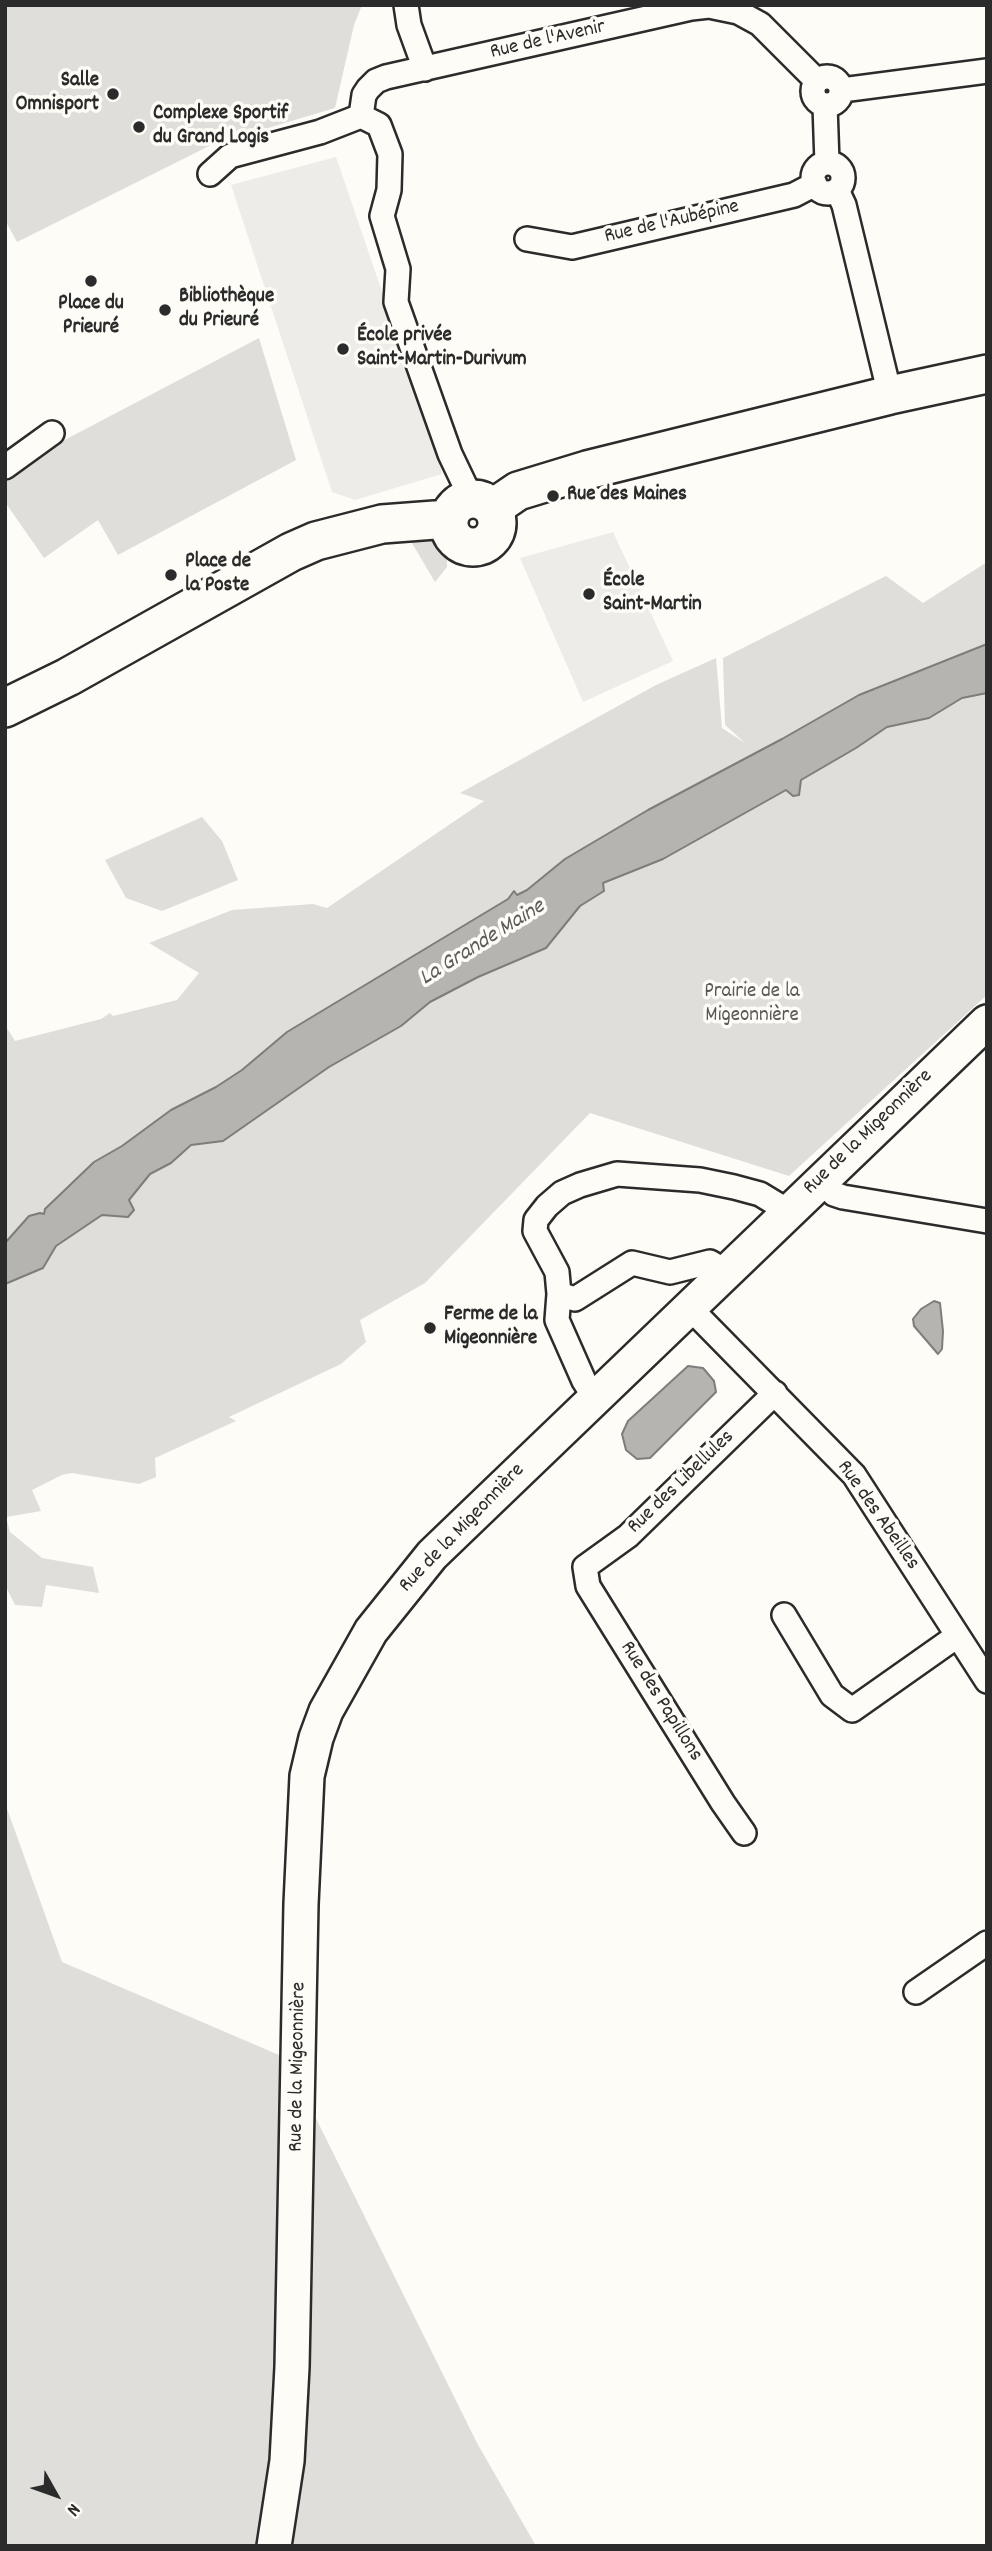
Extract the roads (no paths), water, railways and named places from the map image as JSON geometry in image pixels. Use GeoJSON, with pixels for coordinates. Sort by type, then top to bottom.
{"type":"FeatureCollection","features":[{"type":"Feature","properties":{"kind":"main road"},"geometry":{"type":"LineString","coordinates":[[5,708],[68,677],[291,552],[316,541],[382,524],[470,509],[587,470],[890,395],[987,374]]}},
{"type":"Feature","properties":{"kind":"street"},"geometry":{"type":"LineString","coordinates":[[406,5],[409,24],[425,69]]}},
{"type":"Feature","properties":{"kind":"street","name":"Rue de l'Avenir"},"geometry":{"type":"LineString","coordinates":[[361,116],[364,95],[376,81],[386,77],[709,6],[738,12],[760,24],[817,81],[832,77],[839,82],[834,98]]}},
{"type":"Feature","properties":{"kind":"street"},"geometry":{"type":"LineString","coordinates":[[827,163],[834,98],[987,71]]}},
{"type":"Feature","properties":{"kind":"street"},"geometry":{"type":"LineString","coordinates":[[210,174],[230,156],[320,132],[361,116],[379,125],[390,155],[389,190],[383,216],[398,269],[396,302],[470,509]]}},
{"type":"Feature","properties":{"kind":"street"},"geometry":{"type":"LineString","coordinates":[[827,163],[835,165],[841,171],[842,183],[837,190],[824,192],[815,184],[815,170],[827,163]]}},
{"type":"Feature","properties":{"kind":"street","name":"Rue de l'Aubépine"},"geometry":{"type":"LineString","coordinates":[[527,239],[572,247],[794,195],[815,184]]}},
{"type":"Feature","properties":{"kind":"street"},"geometry":{"type":"LineString","coordinates":[[837,190],[844,205],[890,395]]}},
{"type":"Feature","properties":{"kind":"street"},"geometry":{"type":"LineString","coordinates":[[5,467],[52,433]]}},
{"type":"Feature","properties":{"kind":"street","name":"Rue de la Migeonnière"},"geometry":{"type":"LineString","coordinates":[[274,2546],[287,2461],[307,1776],[326,1711],[371,1631],[399,1593],[439,1547],[987,1022]]}},
{"type":"Feature","properties":{"kind":"street"},"geometry":{"type":"LineString","coordinates":[[595,1398],[583,1381],[557,1320],[557,1272],[535,1231],[536,1220],[547,1206],[580,1185],[617,1174],[700,1180],[760,1194],[788,1211]]}},
{"type":"Feature","properties":{"kind":"street"},"geometry":{"type":"LineString","coordinates":[[820,1180],[834,1194],[843,1197],[987,1221]]}},
{"type":"Feature","properties":{"kind":"street"},"geometry":{"type":"LineString","coordinates":[[559,1294],[575,1298],[632,1263],[670,1272],[710,1262],[725,1271]]}},
{"type":"Feature","properties":{"kind":"street","name":"Rue des Abeilles"},"geometry":{"type":"LineString","coordinates":[[689,1307],[854,1475],[987,1681]]}},
{"type":"Feature","properties":{"kind":"street","name":"Rue des Libellules"},"geometry":{"type":"LineString","coordinates":[[585,1567],[628,1536],[775,1393]]}},
{"type":"Feature","properties":{"kind":"street","name":"Rue des Papillons"},"geometry":{"type":"LineString","coordinates":[[585,1567],[587,1586],[744,1833]]}},
{"type":"Feature","properties":{"kind":"street"},"geometry":{"type":"LineString","coordinates":[[784,1615],[832,1695],[852,1710],[957,1636]]}},
{"type":"Feature","properties":{"kind":"street"},"geometry":{"type":"LineString","coordinates":[[916,1992],[987,1943]]}},
{"type":"Feature","properties":{"kind":"water","name":"La Grande Maine"},"geometry":{"type":"Polygon","coordinates":[[[987,644],[987,693],[962,698],[929,718],[887,727],[801,780],[799,795],[793,796],[786,790],[663,859],[603,883],[604,891],[580,906],[546,948],[478,977],[430,1002],[401,1026],[329,1067],[223,1141],[191,1145],[171,1163],[150,1174],[129,1200],[134,1210],[128,1217],[102,1215],[56,1246],[43,1268],[5,1284],[5,1243],[29,1216],[44,1214],[45,1209],[94,1162],[122,1146],[171,1110],[242,1070],[287,1032],[508,899],[514,891],[517,895],[527,890],[565,859],[648,810],[859,695],[987,644]]]}},
{"type":"Feature","properties":{"kind":"water"},"geometry":{"type":"Polygon","coordinates":[[[934,1301],[940,1303],[943,1331],[942,1349],[938,1354],[914,1326],[913,1319],[921,1309],[934,1301]]]}},
{"type":"Feature","properties":{"kind":"water"},"geometry":{"type":"Polygon","coordinates":[[[688,1366],[703,1368],[714,1381],[716,1392],[650,1458],[637,1459],[626,1450],[622,1434],[628,1421],[688,1366]]]}},
{"type":"Feature","properties":{"kind":"place","name":"Salle Omnisport"},"geometry":{"type":"Point","coordinates":[113,94]}},
{"type":"Feature","properties":{"kind":"place","name":"Complexe Sportif du Grand Logis"},"geometry":{"type":"Point","coordinates":[139,127]}},
{"type":"Feature","properties":{"kind":"place","name":"Place du Prieuré"},"geometry":{"type":"Point","coordinates":[91,281]}},
{"type":"Feature","properties":{"kind":"place","name":"Bibliothèque du Prieuré"},"geometry":{"type":"Point","coordinates":[165,310]}},
{"type":"Feature","properties":{"kind":"place","name":"École privée Saint-Martin-Durivum"},"geometry":{"type":"Point","coordinates":[343,349]}},
{"type":"Feature","properties":{"kind":"place","name":"Rue des Maines"},"geometry":{"type":"Point","coordinates":[553,496]}},
{"type":"Feature","properties":{"kind":"place","name":"Place de la Poste"},"geometry":{"type":"Point","coordinates":[171,575]}},
{"type":"Feature","properties":{"kind":"place","name":"École Saint-Martin"},"geometry":{"type":"Point","coordinates":[589,594]}},
{"type":"Feature","properties":{"kind":"place","name":"Ferme de la Migeonnière"},"geometry":{"type":"Point","coordinates":[430,1328]}},
{"type":"Feature","properties":{"kind":"park label","name":"Prairie de la Migeonnière"},"geometry":{"type":"Point","coordinates":[752,1005]}}]}
